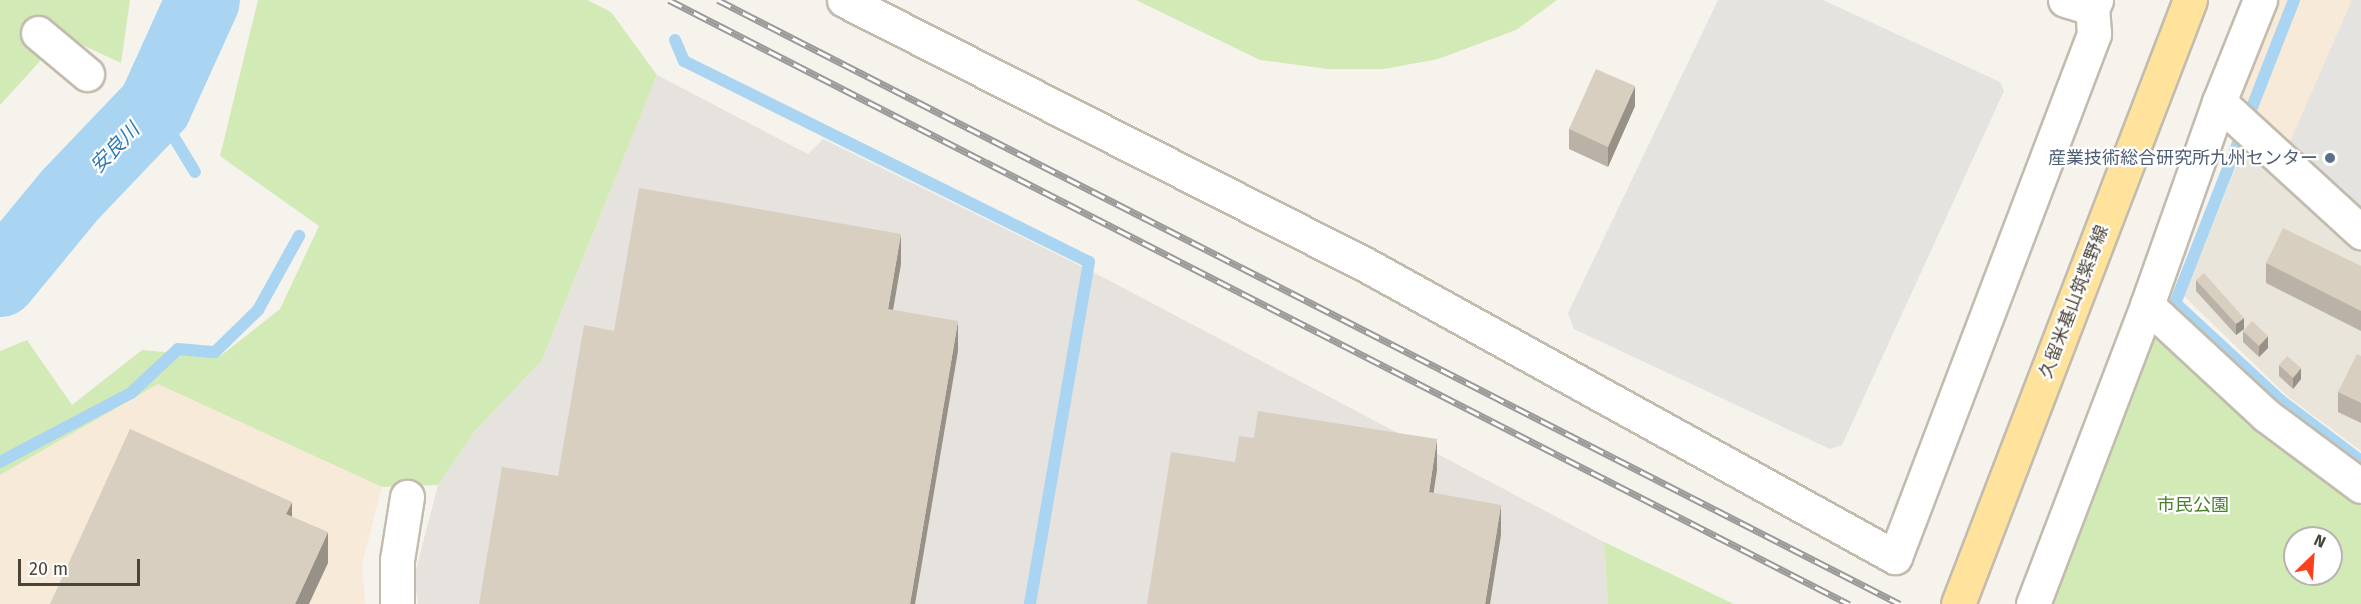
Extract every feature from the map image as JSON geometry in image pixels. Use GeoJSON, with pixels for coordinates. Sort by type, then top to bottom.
{"type":"FeatureCollection","features":[{"type":"Feature","properties":{"kind":"main road","name":"久留米基山筑紫野線"},"geometry":{"type":"LineString","coordinates":[[1958,604],[2190,0]]}},
{"type":"Feature","properties":{"kind":"street"},"geometry":{"type":"LineString","coordinates":[[844,0],[1368,266],[1895,557],[2094,34],[2084,3]]}},
{"type":"Feature","properties":{"kind":"street"},"geometry":{"type":"LineString","coordinates":[[2033,604],[2147,305],[2219,102],[2260,0]]}},
{"type":"Feature","properties":{"kind":"street"},"geometry":{"type":"LineString","coordinates":[[38,33],[87,74]]}},
{"type":"Feature","properties":{"kind":"street"},"geometry":{"type":"LineString","coordinates":[[2219,102],[2361,232]]}},
{"type":"Feature","properties":{"kind":"street"},"geometry":{"type":"LineString","coordinates":[[2147,305],[2267,416],[2361,486]]}},
{"type":"Feature","properties":{"kind":"street"},"geometry":{"type":"LineString","coordinates":[[397,604],[397,560],[407,497]]}},
{"type":"Feature","properties":{"kind":"shaded area"},"geometry":{"type":"Polygon","coordinates":[[[1718,0],[1823,0],[2000,82],[2004,91],[1842,445],[1830,449],[1574,329],[1568,313],[1718,0]]]}},
{"type":"Feature","properties":{"kind":"shaded area","name":"産業技術総合研究所九州センター"},"geometry":{"type":"Polygon","coordinates":[[[2278,0],[2361,0],[2361,214],[2238,102],[2278,0]]]}},
{"type":"Feature","properties":{"kind":"shaded area"},"geometry":{"type":"Polygon","coordinates":[[[2352,0],[2361,0],[2361,207],[2290,142],[2352,0]]]}},
{"type":"Feature","properties":{"kind":"shaded area"},"geometry":{"type":"Polygon","coordinates":[[[657,75],[808,154],[823,139],[1093,272],[1604,542],[1608,604],[418,604],[414,577],[438,485],[474,432],[542,360],[657,75]]]}},
{"type":"Feature","properties":{"kind":"shaded area"},"geometry":{"type":"Polygon","coordinates":[[[2245,144],[2361,249],[2361,451],[2287,396],[2184,296],[2245,144]]]}},
{"type":"Feature","properties":{"kind":"shaded area"},"geometry":{"type":"Polygon","coordinates":[[[158,384],[382,487],[362,564],[365,604],[0,604],[0,475],[158,384]]]}},
{"type":"Feature","properties":{"kind":"green space"},"geometry":{"type":"Polygon","coordinates":[[[0,0],[130,0],[121,63],[63,36],[0,105],[0,0]]]}},
{"type":"Feature","properties":{"kind":"green space"},"geometry":{"type":"Polygon","coordinates":[[[258,0],[587,0],[611,12],[657,75],[542,360],[474,432],[438,485],[382,487],[158,384],[0,475],[0,351],[27,340],[72,405],[142,350],[219,357],[280,309],[319,226],[220,156],[258,0]]]}},
{"type":"Feature","properties":{"kind":"green space"},"geometry":{"type":"Polygon","coordinates":[[[1136,0],[1557,0],[1516,30],[1438,59],[1384,69],[1328,69],[1260,60],[1136,0]]]}},
{"type":"Feature","properties":{"kind":"green space","name":"市民公園"},"geometry":{"type":"Polygon","coordinates":[[[2151,329],[2263,434],[2361,506],[2361,604],[2051,604],[2151,329]]]}},
{"type":"Feature","properties":{"kind":"green space"},"geometry":{"type":"Polygon","coordinates":[[[1604,542],[1734,604],[1608,604],[1604,542]]]}},
{"type":"Feature","properties":{"kind":"building"},"geometry":{"type":"Polygon","coordinates":[[[1596,69],[1635,86],[1608,147],[1569,129],[1596,69]]]}},
{"type":"Feature","properties":{"kind":"building"},"geometry":{"type":"Polygon","coordinates":[[[639,188],[901,234],[888,309],[958,321],[910,604],[479,604],[502,467],[558,476],[584,325],[614,331],[639,188]]]}},
{"type":"Feature","properties":{"kind":"building"},"geometry":{"type":"Polygon","coordinates":[[[2283,228],[2361,266],[2361,311],[2266,263],[2283,228]]]}},
{"type":"Feature","properties":{"kind":"building"},"geometry":{"type":"Polygon","coordinates":[[[2204,273],[2244,318],[2236,324],[2196,280],[2204,273]]]}},
{"type":"Feature","properties":{"kind":"building"},"geometry":{"type":"Polygon","coordinates":[[[2252,321],[2268,336],[2259,346],[2243,331],[2252,321]]]}},
{"type":"Feature","properties":{"kind":"building"},"geometry":{"type":"Polygon","coordinates":[[[2357,354],[2361,356],[2361,403],[2338,392],[2357,354]]]}},
{"type":"Feature","properties":{"kind":"building"},"geometry":{"type":"Polygon","coordinates":[[[2287,356],[2301,368],[2293,378],[2279,365],[2287,356]]]}},
{"type":"Feature","properties":{"kind":"building"},"geometry":{"type":"Polygon","coordinates":[[[1258,411],[1437,439],[1429,492],[1501,505],[1485,604],[1147,604],[1171,452],[1235,462],[1239,436],[1254,438],[1258,411]]]}},
{"type":"Feature","properties":{"kind":"building"},"geometry":{"type":"Polygon","coordinates":[[[130,429],[292,502],[286,514],[328,532],[295,604],[50,604],[130,429]]]}},
{"type":"Feature","properties":{"kind":"waterway","name":"安良川"},"geometry":{"type":"LineString","coordinates":[[0,280],[71,194],[155,106],[203,0]]}},
{"type":"Feature","properties":{"kind":"waterway"},"geometry":{"type":"LineString","coordinates":[[2294,0],[2175,303],[2280,400],[2361,461]]}},
{"type":"Feature","properties":{"kind":"waterway"},"geometry":{"type":"LineString","coordinates":[[675,40],[684,61],[1089,262],[1030,604]]}},
{"type":"Feature","properties":{"kind":"waterway"},"geometry":{"type":"LineString","coordinates":[[155,106],[195,172]]}},
{"type":"Feature","properties":{"kind":"waterway"},"geometry":{"type":"LineString","coordinates":[[0,462],[131,393],[178,349],[215,352],[258,310],[299,236]]}},
{"type":"Feature","properties":{"kind":"railway"},"geometry":{"type":"LineString","coordinates":[[669,0],[1849,604]]}},
{"type":"Feature","properties":{"kind":"railway"},"geometry":{"type":"LineString","coordinates":[[718,0],[1900,604]]}},
{"type":"Feature","properties":{"kind":"place","name":"産業技術総合研究所九州センター"},"geometry":{"type":"Point","coordinates":[2330,158]}}]}
